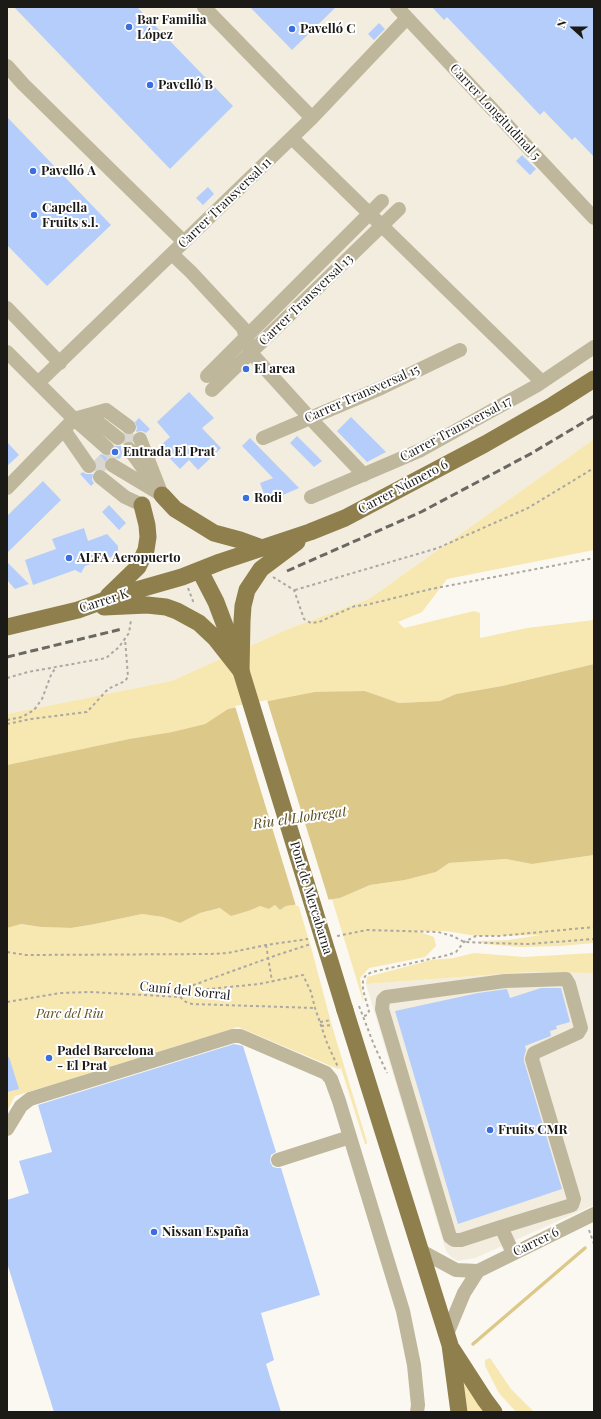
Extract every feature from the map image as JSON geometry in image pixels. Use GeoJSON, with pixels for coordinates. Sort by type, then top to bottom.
{"type":"FeatureCollection","features":[{"type":"Feature","properties":{"kind":"main road","name":"Carrer Número 6"},"geometry":{"type":"LineString","coordinates":[[200,571],[220,562],[310,532],[345,518],[479,448],[553,405],[594,379]]}},
{"type":"Feature","properties":{"kind":"main road"},"geometry":{"type":"LineString","coordinates":[[162,495],[175,509],[214,533],[262,548]]}},
{"type":"Feature","properties":{"kind":"main road"},"geometry":{"type":"LineString","coordinates":[[103,601],[138,567],[146,550],[148,537],[147,525],[142,505]]}},
{"type":"Feature","properties":{"kind":"main road"},"geometry":{"type":"LineString","coordinates":[[241,671],[243,606],[247,590],[261,569],[310,532]]}},
{"type":"Feature","properties":{"kind":"main road"},"geometry":{"type":"LineString","coordinates":[[200,571],[216,602],[241,671]]}},
{"type":"Feature","properties":{"kind":"main road","name":"Carrer K"},"geometry":{"type":"LineString","coordinates":[[7,627],[78,610],[200,571]]}},
{"type":"Feature","properties":{"kind":"main road"},"geometry":{"type":"LineString","coordinates":[[78,610],[128,605],[156,605],[177,611],[199,623],[215,638],[241,671]]}},
{"type":"Feature","properties":{"kind":"main road","name":"Pont de Mercabarna"},"geometry":{"type":"LineString","coordinates":[[241,671],[448,1340]]}},
{"type":"Feature","properties":{"kind":"main road"},"geometry":{"type":"LineString","coordinates":[[448,1340],[459,1412]]}},
{"type":"Feature","properties":{"kind":"main road"},"geometry":{"type":"LineString","coordinates":[[448,1340],[494,1412]]}},
{"type":"Feature","properties":{"kind":"street"},"geometry":{"type":"LineString","coordinates":[[204,7],[312,118]]}},
{"type":"Feature","properties":{"kind":"street","name":"Carrer Longitudinal 5"},"geometry":{"type":"LineString","coordinates":[[397,7],[594,218]]}},
{"type":"Feature","properties":{"kind":"street","name":"Carrer Transversal 11"},"geometry":{"type":"LineString","coordinates":[[38,383],[292,138],[408,18]]}},
{"type":"Feature","properties":{"kind":"street"},"geometry":{"type":"LineString","coordinates":[[7,66],[23,84],[184,242]]}},
{"type":"Feature","properties":{"kind":"street"},"geometry":{"type":"LineString","coordinates":[[292,138],[542,382]]}},
{"type":"Feature","properties":{"kind":"street","name":"Carrer Transversal 13"},"geometry":{"type":"LineString","coordinates":[[207,376],[382,201]]}},
{"type":"Feature","properties":{"kind":"street","name":"Carrer Transversal 13"},"geometry":{"type":"LineString","coordinates":[[212,390],[399,209]]}},
{"type":"Feature","properties":{"kind":"street"},"geometry":{"type":"LineString","coordinates":[[172,254],[191,272],[242,328],[251,353],[364,475]]}},
{"type":"Feature","properties":{"kind":"street"},"geometry":{"type":"LineString","coordinates":[[7,308],[60,363]]}},
{"type":"Feature","properties":{"kind":"street","name":"Carrer Transversal 17"},"geometry":{"type":"LineString","coordinates":[[311,497],[421,450],[542,382],[594,347]]}},
{"type":"Feature","properties":{"kind":"street","name":"Carrer Transversal 15"},"geometry":{"type":"LineString","coordinates":[[263,438],[309,417],[381,388],[460,350]]}},
{"type":"Feature","properties":{"kind":"street"},"geometry":{"type":"LineString","coordinates":[[7,352],[74,419],[110,446]]}},
{"type":"Feature","properties":{"kind":"street"},"geometry":{"type":"LineString","coordinates":[[7,488],[67,434],[74,419],[106,410],[110,446]]}},
{"type":"Feature","properties":{"kind":"street"},"geometry":{"type":"LineString","coordinates":[[67,434],[81,445],[110,446]]}},
{"type":"Feature","properties":{"kind":"street"},"geometry":{"type":"LineString","coordinates":[[120,458],[162,495]]}},
{"type":"Feature","properties":{"kind":"street"},"geometry":{"type":"LineString","coordinates":[[120,458],[162,495]]}},
{"type":"Feature","properties":{"kind":"street"},"geometry":{"type":"LineString","coordinates":[[120,458],[125,497],[142,505]]}},
{"type":"Feature","properties":{"kind":"street"},"geometry":{"type":"LineString","coordinates":[[566,979],[569,984],[581,1028],[578,1033],[534,1053],[532,1059],[574,1199],[572,1205],[502,1227],[461,1240],[454,1240],[450,1237],[382,1009],[383,1000],[386,997],[506,981],[566,979]]}},
{"type":"Feature","properties":{"kind":"street"},"geometry":{"type":"LineString","coordinates":[[7,1130],[21,1106],[30,1099],[233,1036],[240,1036],[326,1073],[332,1079],[403,1311],[414,1365],[418,1405],[417,1412]]}},
{"type":"Feature","properties":{"kind":"street"},"geometry":{"type":"LineString","coordinates":[[278,1160],[350,1137]]}},
{"type":"Feature","properties":{"kind":"street","name":"Carrer 6"},"geometry":{"type":"LineString","coordinates":[[421,1251],[456,1270],[478,1271],[594,1214]]}},
{"type":"Feature","properties":{"kind":"street"},"geometry":{"type":"LineString","coordinates":[[502,1227],[513,1253]]}},
{"type":"Feature","properties":{"kind":"street"},"geometry":{"type":"LineString","coordinates":[[448,1340],[464,1293],[478,1271]]}},
{"type":"Feature","properties":{"kind":"path"},"geometry":{"type":"LineString","coordinates":[[294,590],[438,548],[528,508],[594,468]]}},
{"type":"Feature","properties":{"kind":"path"},"geometry":{"type":"LineString","coordinates":[[261,569],[294,590],[304,619],[311,623],[319,622],[355,606],[366,605],[431,589],[594,558]]}},
{"type":"Feature","properties":{"kind":"path"},"geometry":{"type":"LineString","coordinates":[[188,588],[193,601],[191,606]]}},
{"type":"Feature","properties":{"kind":"path"},"geometry":{"type":"LineString","coordinates":[[7,678],[28,672],[106,658],[119,647],[129,633],[131,621],[128,605]]}},
{"type":"Feature","properties":{"kind":"path"},"geometry":{"type":"LineString","coordinates":[[7,724],[31,719],[87,712],[108,689],[125,681],[128,677],[125,638]]}},
{"type":"Feature","properties":{"kind":"path"},"geometry":{"type":"LineString","coordinates":[[7,720],[22,717],[34,710],[42,699],[51,675],[56,667]]}},
{"type":"Feature","properties":{"kind":"path"},"geometry":{"type":"LineString","coordinates":[[364,1016],[367,1015],[369,1011],[363,990],[363,980],[366,975],[381,969],[448,955],[456,952],[464,942],[476,936],[499,936],[594,927]]}},
{"type":"Feature","properties":{"kind":"path"},"geometry":{"type":"LineString","coordinates":[[337,936],[367,930],[438,932],[453,936],[464,942],[528,944],[594,939]]}},
{"type":"Feature","properties":{"kind":"path"},"geometry":{"type":"LineString","coordinates":[[7,952],[26,955],[211,954],[228,953],[266,945],[313,939]]}},
{"type":"Feature","properties":{"kind":"path"},"geometry":{"type":"LineString","coordinates":[[180,997],[188,987],[314,943]]}},
{"type":"Feature","properties":{"kind":"path"},"geometry":{"type":"LineString","coordinates":[[183,994],[189,991],[259,984],[272,981],[266,945]]}},
{"type":"Feature","properties":{"kind":"path","name":"Camí del Sorral"},"geometry":{"type":"LineString","coordinates":[[7,1002],[60,993],[76,992],[180,997],[186,1002],[192,1004],[315,1008],[311,992],[303,975],[272,981]]}},
{"type":"Feature","properties":{"kind":"path"},"geometry":{"type":"LineString","coordinates":[[320,1022],[331,1020]]}},
{"type":"Feature","properties":{"kind":"path"},"geometry":{"type":"LineString","coordinates":[[321,1026],[333,1025]]}},
{"type":"Feature","properties":{"kind":"shaded area"},"geometry":{"type":"Polygon","coordinates":[[[7,7],[594,7],[594,439],[369,599],[288,629],[171,681],[7,714],[7,7]]]}},
{"type":"Feature","properties":{"kind":"shaded area"},"geometry":{"type":"Polygon","coordinates":[[[528,972],[594,973],[594,1205],[475,1258],[458,1261],[451,1257],[446,1251],[366,984],[528,972]]]}},
{"type":"Feature","properties":{"kind":"green space"},"geometry":{"type":"Polygon","coordinates":[[[594,439],[594,550],[447,579],[422,612],[398,622],[404,628],[474,611],[480,613],[480,638],[527,628],[594,620],[594,664],[502,686],[456,694],[440,701],[399,703],[365,691],[315,693],[228,709],[205,724],[172,732],[129,739],[7,765],[7,714],[171,681],[288,629],[369,599],[594,439]]]}},
{"type":"Feature","properties":{"kind":"green space"},"geometry":{"type":"Polygon","coordinates":[[[594,855],[594,943],[521,947],[484,944],[480,941],[508,940],[541,935],[476,936],[447,931],[417,931],[434,937],[436,946],[425,957],[369,968],[360,978],[364,1004],[332,899],[340,898],[370,885],[405,880],[436,872],[449,863],[506,859],[532,864],[594,855]]]}},
{"type":"Feature","properties":{"kind":"green space","name":"Parc del Riu"},"geometry":{"type":"Polygon","coordinates":[[[298,904],[367,1144],[365,1144],[341,1068],[338,1069],[238,1027],[15,1096],[7,1111],[7,928],[20,924],[41,927],[71,928],[142,914],[163,917],[180,923],[200,913],[221,908],[251,910],[260,906],[269,909],[275,905],[280,910],[286,906],[298,904]]]}},
{"type":"Feature","properties":{"kind":"green space"},"geometry":{"type":"Polygon","coordinates":[[[474,953],[524,957],[593,953],[594,973],[528,972],[366,984],[367,977],[431,960],[454,958],[474,953]]]}},
{"type":"Feature","properties":{"kind":"green space"},"geometry":{"type":"Polygon","coordinates":[[[490,1358],[511,1389],[534,1412],[516,1412],[499,1393],[485,1366],[485,1360],[490,1358]]]}},
{"type":"Feature","properties":{"kind":"green space"},"geometry":{"type":"Polygon","coordinates":[[[461,1371],[484,1412],[468,1412],[461,1371]]]}},
{"type":"Feature","properties":{"kind":"water","name":"Riu el Llobregat"},"geometry":{"type":"Polygon","coordinates":[[[594,664],[594,855],[532,864],[506,859],[449,863],[436,872],[405,880],[370,885],[340,898],[286,906],[280,910],[275,905],[269,909],[260,906],[231,916],[220,908],[200,913],[180,923],[163,917],[142,914],[71,928],[41,927],[21,924],[7,928],[7,765],[129,739],[172,732],[205,724],[228,709],[315,692],[365,691],[399,703],[440,701],[456,694],[502,686],[594,664]]]}},
{"type":"Feature","properties":{"kind":"pier"},"geometry":{"type":"Polygon","coordinates":[[[267,700],[329,901],[296,906],[235,706],[267,700]]]}},
{"type":"Feature","properties":{"kind":"building","name":"Pavelló B"},"geometry":{"type":"Polygon","coordinates":[[[14,7],[137,7],[233,106],[170,169],[14,7]]]}},
{"type":"Feature","properties":{"kind":"building","name":"Pavelló C"},"geometry":{"type":"Polygon","coordinates":[[[250,7],[336,7],[292,50],[250,7]]]}},
{"type":"Feature","properties":{"kind":"building"},"geometry":{"type":"Polygon","coordinates":[[[432,7],[594,7],[594,157],[575,137],[572,140],[544,111],[540,115],[447,17],[444,20],[432,7]]]}},
{"type":"Feature","properties":{"kind":"building"},"geometry":{"type":"Polygon","coordinates":[[[379,23],[385,29],[374,40],[368,34],[379,23]]]}},
{"type":"Feature","properties":{"kind":"building","name":"Pavelló A"},"geometry":{"type":"Polygon","coordinates":[[[7,117],[111,225],[47,286],[7,245],[7,117]]]}},
{"type":"Feature","properties":{"kind":"building"},"geometry":{"type":"Polygon","coordinates":[[[522,155],[536,169],[530,175],[516,161],[522,155]]]}},
{"type":"Feature","properties":{"kind":"building"},"geometry":{"type":"Polygon","coordinates":[[[208,187],[214,194],[203,205],[196,198],[208,187]]]}},
{"type":"Feature","properties":{"kind":"building"},"geometry":{"type":"Polygon","coordinates":[[[189,392],[214,418],[202,428],[221,448],[198,470],[189,460],[180,469],[159,447],[170,437],[157,422],[189,392]]]}},
{"type":"Feature","properties":{"kind":"building"},"geometry":{"type":"Polygon","coordinates":[[[351,417],[386,452],[367,462],[337,431],[351,417]]]}},
{"type":"Feature","properties":{"kind":"building"},"geometry":{"type":"Polygon","coordinates":[[[139,418],[150,429],[146,433],[142,431],[136,432],[137,428],[135,422],[139,418]]]}},
{"type":"Feature","properties":{"kind":"building"},"geometry":{"type":"Polygon","coordinates":[[[297,436],[322,461],[314,467],[290,443],[297,436]]]}},
{"type":"Feature","properties":{"kind":"building"},"geometry":{"type":"Polygon","coordinates":[[[250,438],[299,488],[267,502],[260,483],[273,478],[242,446],[250,438]]]}},
{"type":"Feature","properties":{"kind":"building"},"geometry":{"type":"Polygon","coordinates":[[[7,442],[19,455],[7,466],[7,442]]]}},
{"type":"Feature","properties":{"kind":"building"},"geometry":{"type":"Polygon","coordinates":[[[115,446],[121,446],[123,455],[119,459],[113,457],[108,458],[104,464],[106,471],[97,469],[95,460],[101,454],[106,456],[113,454],[115,446]]]}},
{"type":"Feature","properties":{"kind":"building"},"geometry":{"type":"Polygon","coordinates":[[[83,472],[86,474],[93,474],[92,480],[94,483],[91,486],[80,474],[83,472]]]}},
{"type":"Feature","properties":{"kind":"building"},"geometry":{"type":"Polygon","coordinates":[[[43,481],[61,500],[7,553],[7,516],[43,481]]]}},
{"type":"Feature","properties":{"kind":"building"},"geometry":{"type":"Polygon","coordinates":[[[109,505],[126,523],[119,530],[102,512],[109,505]]]}},
{"type":"Feature","properties":{"kind":"building","name":"ALFA Aeropuerto"},"geometry":{"type":"Polygon","coordinates":[[[84,528],[88,541],[107,534],[118,546],[118,552],[114,556],[85,566],[81,573],[75,570],[33,585],[25,560],[56,549],[52,539],[84,528]]]}},
{"type":"Feature","properties":{"kind":"building"},"geometry":{"type":"Polygon","coordinates":[[[7,562],[29,584],[15,589],[7,580],[7,562]]]}},
{"type":"Feature","properties":{"kind":"building","name":"Fruits CMR"},"geometry":{"type":"Polygon","coordinates":[[[541,988],[561,988],[570,1022],[556,1026],[557,1029],[550,1031],[551,1036],[525,1046],[526,1050],[524,1057],[562,1189],[458,1224],[395,1011],[478,993],[507,989],[510,998],[541,988]]]}},
{"type":"Feature","properties":{"kind":"building","name":"Nissan España"},"geometry":{"type":"Polygon","coordinates":[[[234,1044],[243,1046],[276,1152],[271,1155],[270,1162],[273,1167],[281,1168],[320,1295],[261,1313],[274,1360],[266,1364],[281,1412],[54,1412],[7,1263],[7,1200],[29,1193],[19,1161],[52,1152],[38,1105],[234,1044]]]}},
{"type":"Feature","properties":{"kind":"building"},"geometry":{"type":"Polygon","coordinates":[[[7,1057],[9,1057],[19,1089],[7,1092],[7,1057]]]}},
{"type":"Feature","properties":{"kind":"waterway"},"geometry":{"type":"LineString","coordinates":[[473,1344],[585,1248]]}},
{"type":"Feature","properties":{"kind":"tunnel"},"geometry":{"type":"LineString","coordinates":[[123,433],[134,444]]}},
{"type":"Feature","properties":{"kind":"tunnel"},"geometry":{"type":"LineString","coordinates":[[107,448],[118,460]]}},
{"type":"Feature","properties":{"kind":"tunnel"},"geometry":{"type":"LineString","coordinates":[[95,460],[105,472]]}},
{"type":"Feature","properties":{"kind":"railway"},"geometry":{"type":"LineString","coordinates":[[287,571],[421,512],[532,453],[594,416]]}},
{"type":"Feature","properties":{"kind":"railway"},"geometry":{"type":"LineString","coordinates":[[7,657],[122,629]]}},
{"type":"Feature","properties":{"kind":"place","name":"Bar Familia López"},"geometry":{"type":"Point","coordinates":[129,27]}},
{"type":"Feature","properties":{"kind":"place","name":"Pavelló C"},"geometry":{"type":"Point","coordinates":[292,29]}},
{"type":"Feature","properties":{"kind":"place","name":"Pavelló B"},"geometry":{"type":"Point","coordinates":[150,85]}},
{"type":"Feature","properties":{"kind":"place","name":"Pavelló A"},"geometry":{"type":"Point","coordinates":[33,171]}},
{"type":"Feature","properties":{"kind":"place","name":"Capella Fruits s.l."},"geometry":{"type":"Point","coordinates":[34,215]}},
{"type":"Feature","properties":{"kind":"place","name":"El area"},"geometry":{"type":"Point","coordinates":[246,369]}},
{"type":"Feature","properties":{"kind":"place","name":"Entrada El Prat"},"geometry":{"type":"Point","coordinates":[115,452]}},
{"type":"Feature","properties":{"kind":"place","name":"Rodi"},"geometry":{"type":"Point","coordinates":[246,498]}},
{"type":"Feature","properties":{"kind":"place","name":"ALFA Aeropuerto"},"geometry":{"type":"Point","coordinates":[69,558]}},
{"type":"Feature","properties":{"kind":"place","name":"Padel Barcelona - El Prat"},"geometry":{"type":"Point","coordinates":[49,1058]}},
{"type":"Feature","properties":{"kind":"place","name":"Fruits CMR"},"geometry":{"type":"Point","coordinates":[490,1130]}},
{"type":"Feature","properties":{"kind":"place","name":"Nissan España"},"geometry":{"type":"Point","coordinates":[154,1232]}}]}
